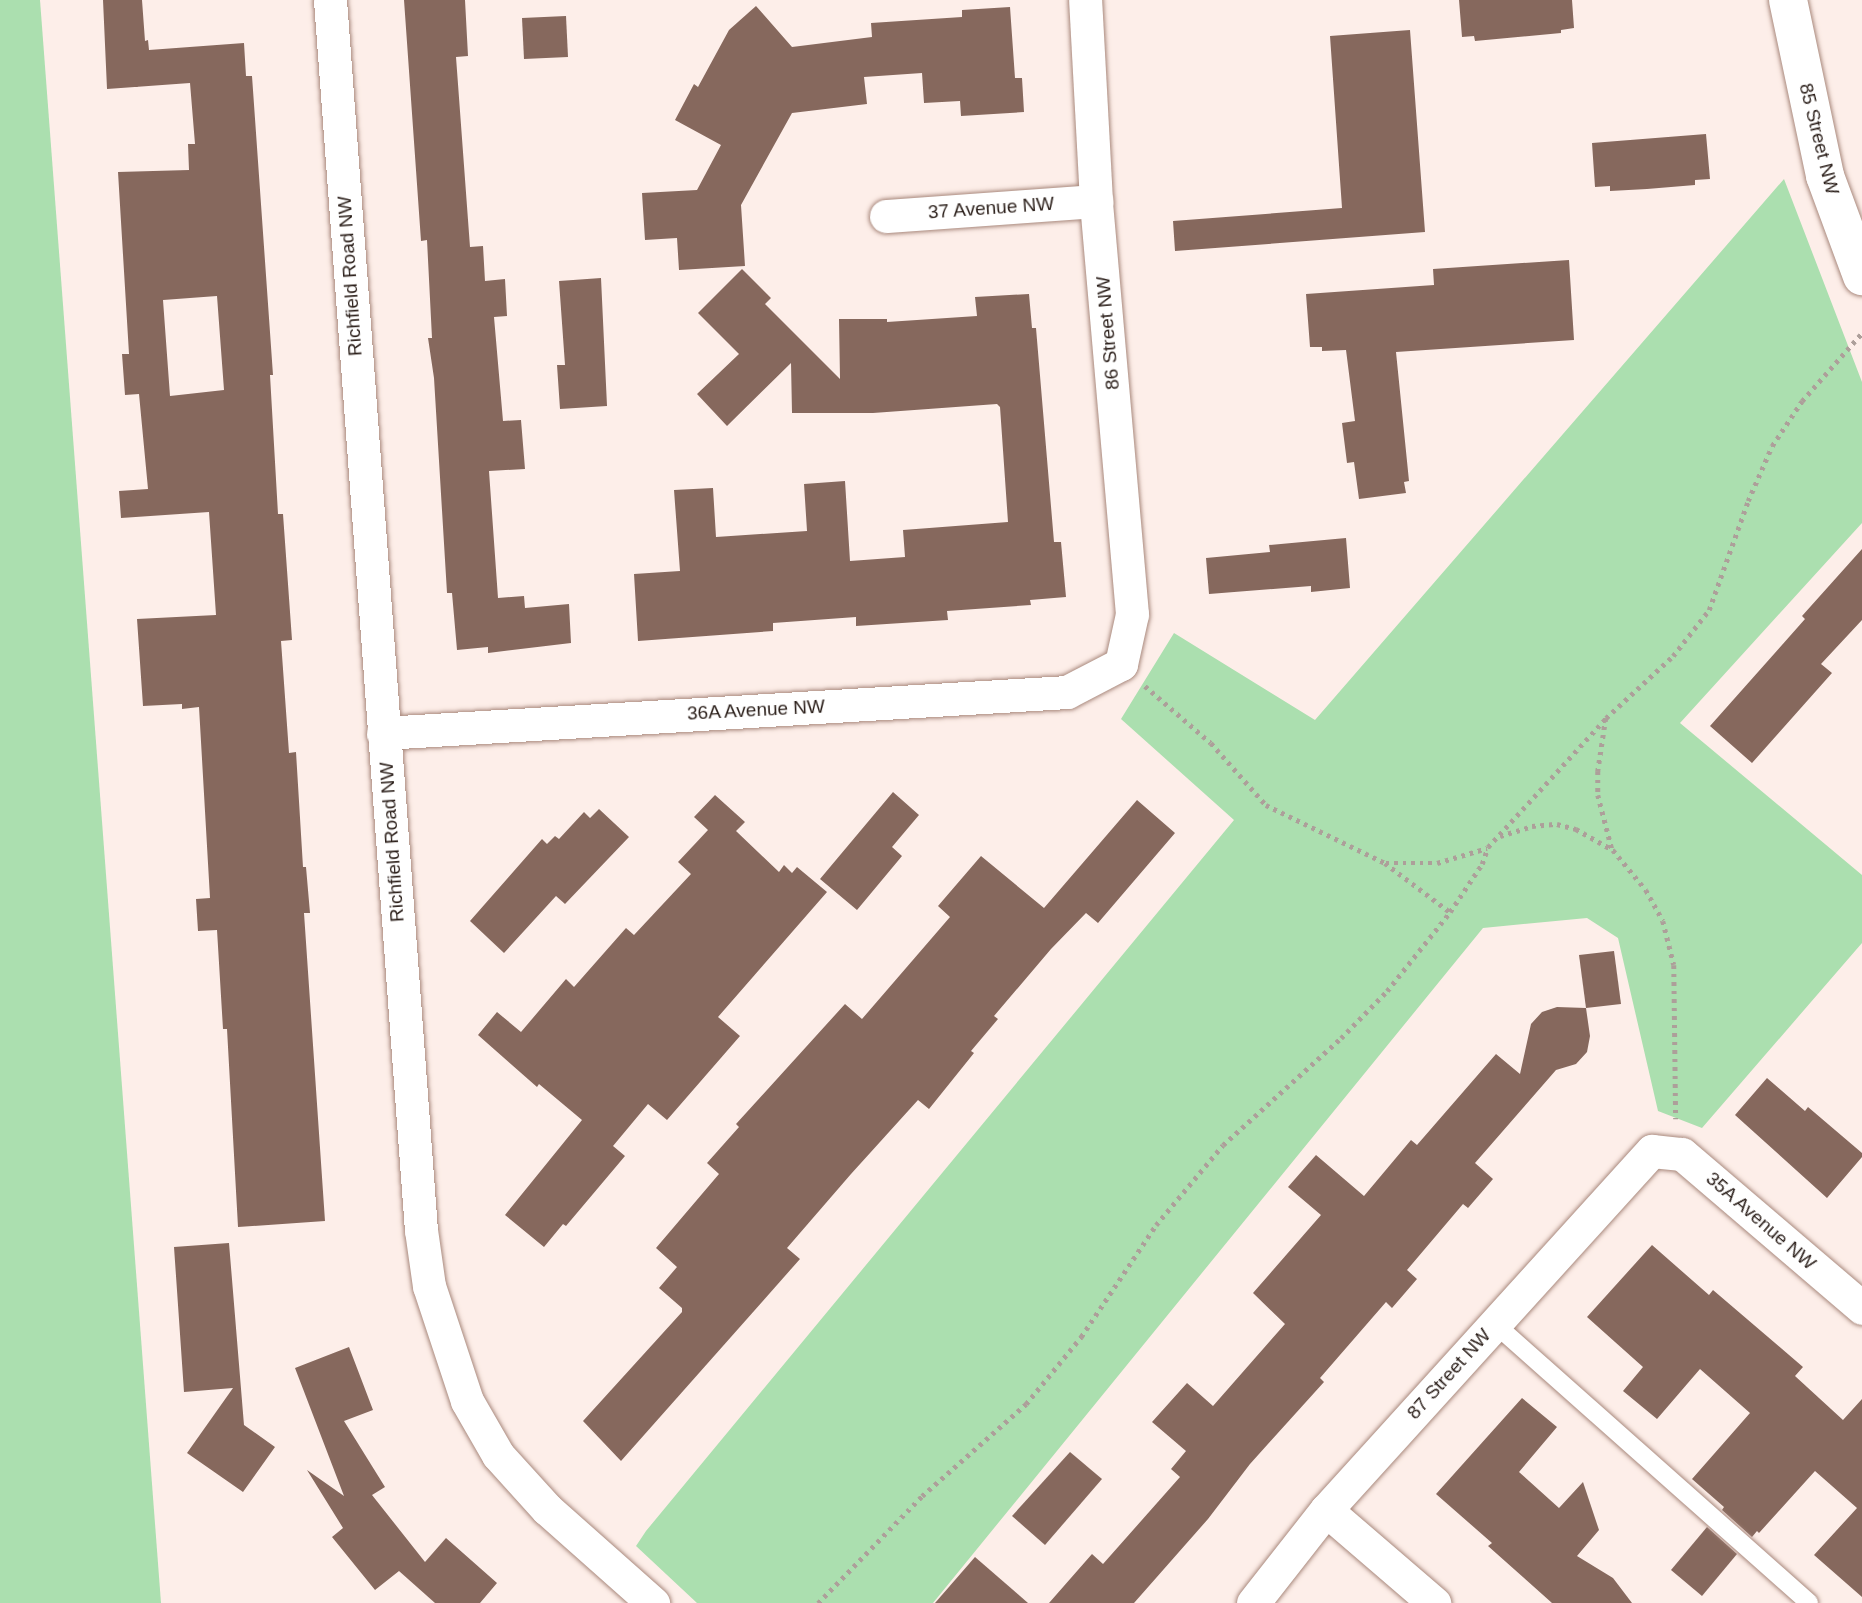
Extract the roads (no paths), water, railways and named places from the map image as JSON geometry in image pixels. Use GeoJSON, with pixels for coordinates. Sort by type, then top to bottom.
{"type":"FeatureCollection","features":[{"type":"Feature","properties":{"kind":"street","name":"Richfield Road NW"},"geometry":{"type":"LineString","coordinates":[[330,0],[421,1230],[429,1286],[448,1336],[467,1401],[498,1455],[556,1518],[653,1603]]}},
{"type":"Feature","properties":{"kind":"street","name":"86 Street NW"},"geometry":{"type":"LineString","coordinates":[[1086,0],[1096,201],[1132,614],[1132,674]]}},
{"type":"Feature","properties":{"kind":"street","name":"85 Street NW"},"geometry":{"type":"LineString","coordinates":[[1788,0],[1825,176],[1862,276]]}},
{"type":"Feature","properties":{"kind":"street","name":"37 Avenue NW"},"geometry":{"type":"LineString","coordinates":[[886,216],[1096,201]]}},
{"type":"Feature","properties":{"kind":"street","name":"36A Avenue NW"},"geometry":{"type":"LineString","coordinates":[[383,733],[1067,692],[1132,674]]}},
{"type":"Feature","properties":{"kind":"street","name":"35A Avenue NW"},"geometry":{"type":"LineString","coordinates":[[1653,1151],[1682,1154],[1862,1308]]}},
{"type":"Feature","properties":{"kind":"street","name":"87 Street NW"},"geometry":{"type":"LineString","coordinates":[[1254,1603],[1326,1510],[1653,1151]]}},
{"type":"Feature","properties":{"kind":"street"},"geometry":{"type":"LineString","coordinates":[[1326,1510],[1434,1603]]}},
{"type":"Feature","properties":{"kind":"lane"},"geometry":{"type":"LineString","coordinates":[[1495,1324],[1809,1603]]}}]}
